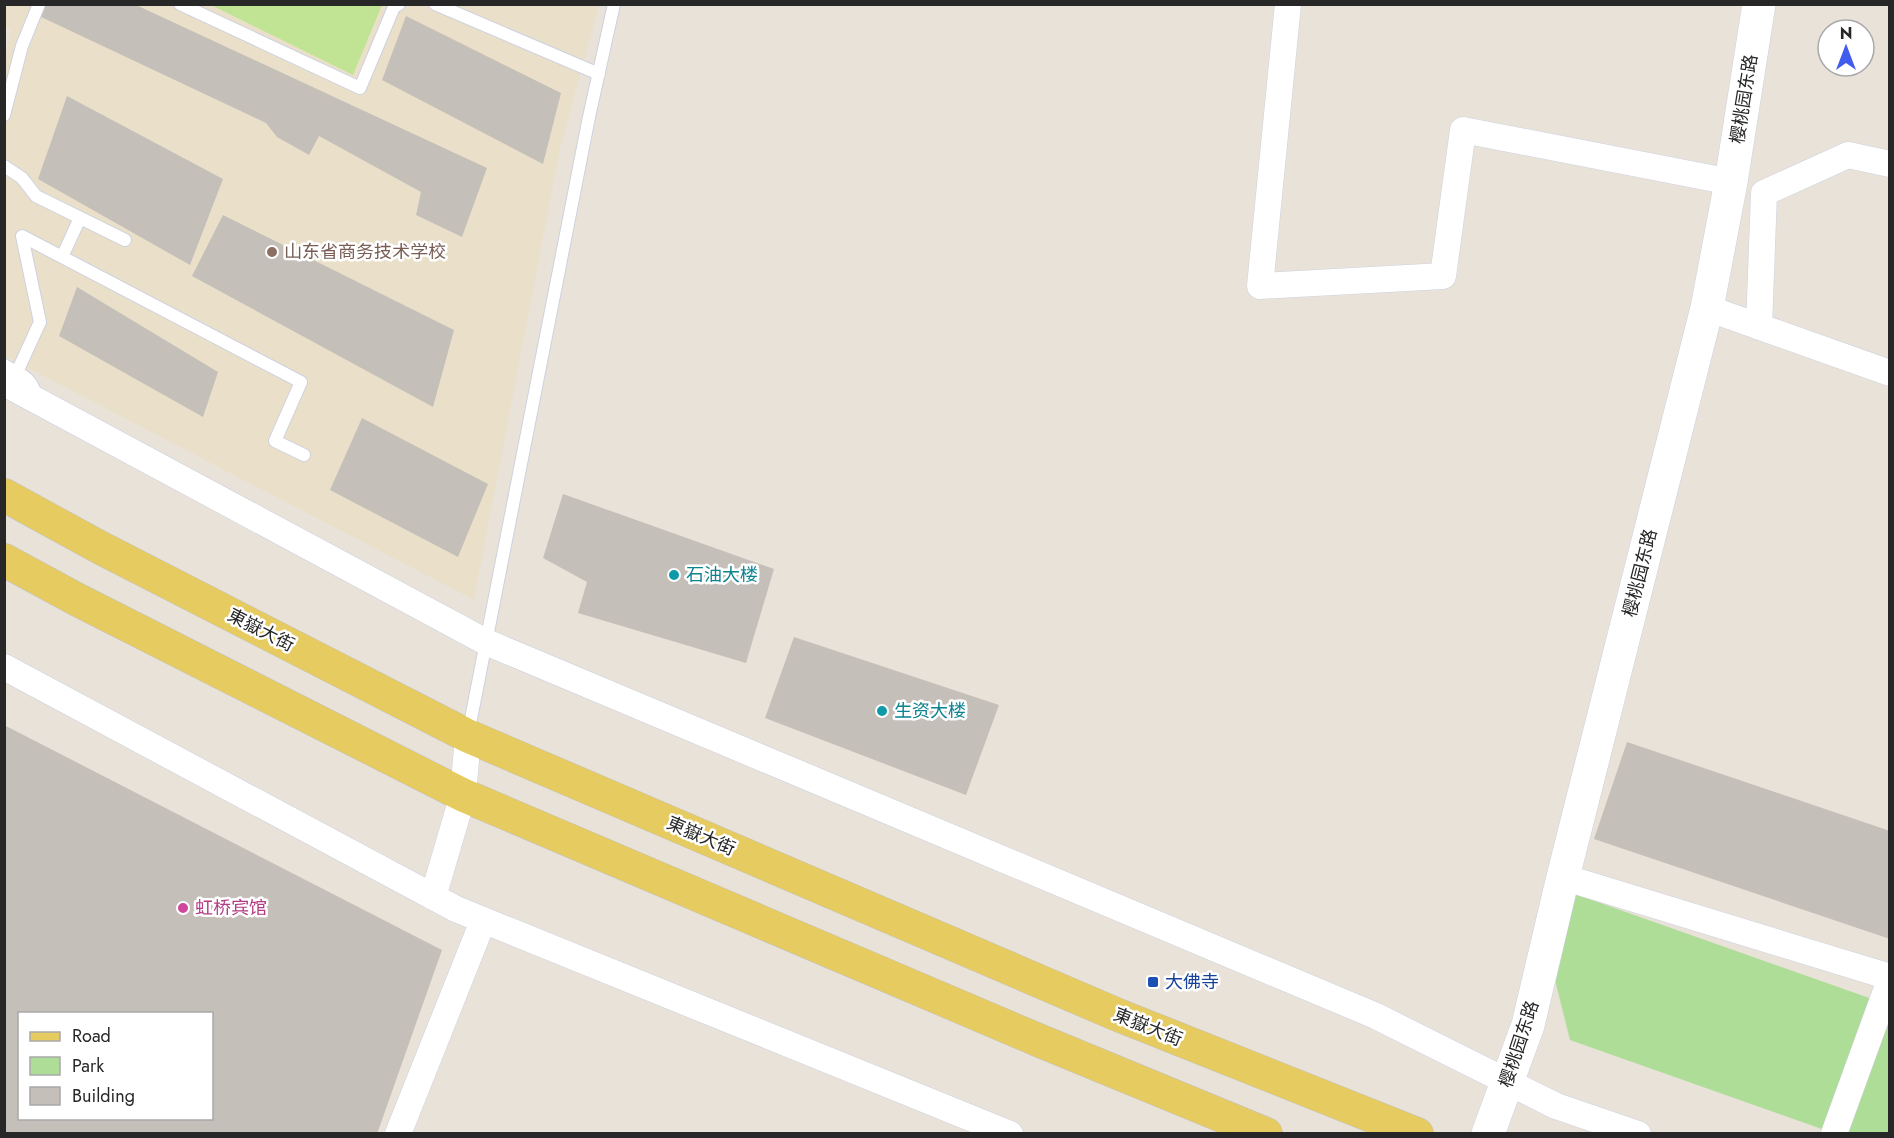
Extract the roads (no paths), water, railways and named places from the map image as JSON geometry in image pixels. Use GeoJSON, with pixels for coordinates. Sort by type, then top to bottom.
{"type":"FeatureCollection","features":[{"type":"Feature","properties":{"kind":"main road","name":"東嶽大街"},"geometry":{"type":"LineString","coordinates":[[4,495],[101,548],[468,736],[1118,1015],[1417,1134]]}},
{"type":"Feature","properties":{"kind":"main road"},"geometry":{"type":"LineString","coordinates":[[4,560],[76,599],[463,795],[1028,1036],[1266,1134]]}},
{"type":"Feature","properties":{"kind":"street"},"geometry":{"type":"LineString","coordinates":[[1288,4],[1260,286],[1443,276],[1463,130],[1731,182]]}},
{"type":"Feature","properties":{"kind":"street","name":"樱桃园东路"},"geometry":{"type":"LineString","coordinates":[[1488,1134],[1528,1025],[1563,877],[1707,308],[1731,182],[1759,4]]}},
{"type":"Feature","properties":{"kind":"street"},"geometry":{"type":"LineString","coordinates":[[1759,327],[1764,193],[1848,155],[1890,164]]}},
{"type":"Feature","properties":{"kind":"street"},"geometry":{"type":"LineString","coordinates":[[1707,308],[1890,373]]}},
{"type":"Feature","properties":{"kind":"street"},"geometry":{"type":"LineString","coordinates":[[11,378],[36,400],[486,642],[1376,1016],[1556,1106],[1638,1134]]}},
{"type":"Feature","properties":{"kind":"street"},"geometry":{"type":"LineString","coordinates":[[4,667],[456,909],[1010,1134]]}},
{"type":"Feature","properties":{"kind":"street"},"geometry":{"type":"LineString","coordinates":[[432,897],[463,795],[468,736]]}},
{"type":"Feature","properties":{"kind":"street"},"geometry":{"type":"LineString","coordinates":[[1563,877],[1890,978],[1834,1134]]}},
{"type":"Feature","properties":{"kind":"street"},"geometry":{"type":"LineString","coordinates":[[398,1134],[483,921]]}},
{"type":"Feature","properties":{"kind":"lane"},"geometry":{"type":"LineString","coordinates":[[4,115],[22,46],[39,4]]}},
{"type":"Feature","properties":{"kind":"lane"},"geometry":{"type":"LineString","coordinates":[[180,4],[360,88],[394,7],[399,4]]}},
{"type":"Feature","properties":{"kind":"lane"},"geometry":{"type":"LineString","coordinates":[[435,4],[599,74]]}},
{"type":"Feature","properties":{"kind":"lane"},"geometry":{"type":"LineString","coordinates":[[468,736],[614,4]]}},
{"type":"Feature","properties":{"kind":"lane"},"geometry":{"type":"LineString","coordinates":[[4,166],[22,177],[36,196],[125,240]]}},
{"type":"Feature","properties":{"kind":"lane"},"geometry":{"type":"LineString","coordinates":[[62,257],[80,218]]}},
{"type":"Feature","properties":{"kind":"lane"},"geometry":{"type":"LineString","coordinates":[[11,378],[40,322],[22,236],[302,382],[275,441],[303,455]]}},
{"type":"Feature","properties":{"kind":"lane"},"geometry":{"type":"LineString","coordinates":[[4,365],[11,378]]}},
{"type":"Feature","properties":{"kind":"place","name":"山东省商务技术学校"},"geometry":{"type":"Point","coordinates":[272,252]}},
{"type":"Feature","properties":{"kind":"place","name":"石油大楼"},"geometry":{"type":"Point","coordinates":[674,575]}},
{"type":"Feature","properties":{"kind":"place","name":"生资大楼"},"geometry":{"type":"Point","coordinates":[882,711]}},
{"type":"Feature","properties":{"kind":"place","name":"虹桥宾馆"},"geometry":{"type":"Point","coordinates":[183,908]}},
{"type":"Feature","properties":{"kind":"place","name":"大佛寺"},"geometry":{"type":"Point","coordinates":[1153,982]}}]}
